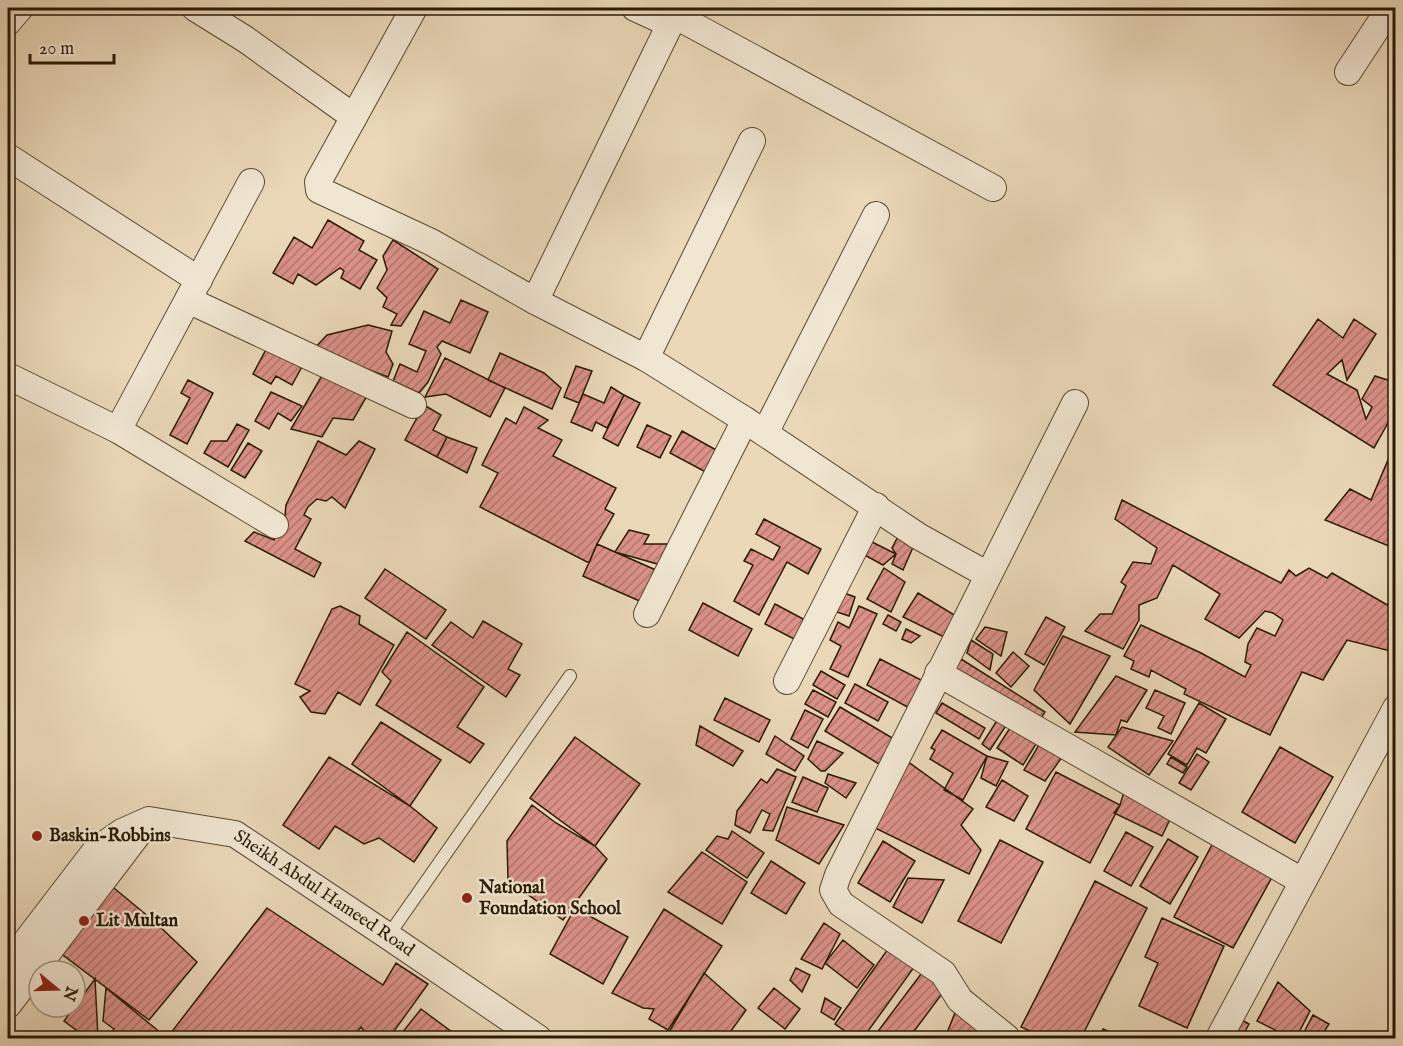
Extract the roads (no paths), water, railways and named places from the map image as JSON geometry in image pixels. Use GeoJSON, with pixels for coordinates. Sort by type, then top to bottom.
{"type":"FeatureCollection","features":[{"type":"Feature","properties":{"kind":"street"},"geometry":{"type":"LineString","coordinates":[[8,22],[20,8]]}},
{"type":"Feature","properties":{"kind":"street"},"geometry":{"type":"LineString","coordinates":[[195,8],[245,39],[354,117]]}},
{"type":"Feature","properties":{"kind":"street"},"geometry":{"type":"LineString","coordinates":[[414,8],[318,182],[319,190],[431,242],[535,301],[646,358],[755,426],[918,536],[988,575]]}},
{"type":"Feature","properties":{"kind":"street"},"geometry":{"type":"LineString","coordinates":[[635,8],[674,16],[993,188]]}},
{"type":"Feature","properties":{"kind":"street"},"geometry":{"type":"LineString","coordinates":[[1348,72],[1390,8]]}},
{"type":"Feature","properties":{"kind":"street"},"geometry":{"type":"LineString","coordinates":[[535,301],[674,16]]}},
{"type":"Feature","properties":{"kind":"street"},"geometry":{"type":"LineString","coordinates":[[646,358],[752,141]]}},
{"type":"Feature","properties":{"kind":"street"},"geometry":{"type":"LineString","coordinates":[[8,157],[193,290],[413,405]]}},
{"type":"Feature","properties":{"kind":"street"},"geometry":{"type":"LineString","coordinates":[[118,430],[251,182]]}},
{"type":"Feature","properties":{"kind":"street"},"geometry":{"type":"LineString","coordinates":[[647,614],[876,215]]}},
{"type":"Feature","properties":{"kind":"street"},"geometry":{"type":"LineString","coordinates":[[8,376],[118,430],[275,525]]}},
{"type":"Feature","properties":{"kind":"street"},"geometry":{"type":"LineString","coordinates":[[1007,1038],[960,1000],[943,973],[841,904],[832,890],[938,673],[1075,403]]}},
{"type":"Feature","properties":{"kind":"street"},"geometry":{"type":"LineString","coordinates":[[787,681],[876,506]]}},
{"type":"Feature","properties":{"kind":"street"},"geometry":{"type":"LineString","coordinates":[[938,673],[1302,881]]}},
{"type":"Feature","properties":{"kind":"street"},"geometry":{"type":"LineString","coordinates":[[1219,1038],[1395,708]]}},
{"type":"Feature","properties":{"kind":"street"},"geometry":{"type":"LineString","coordinates":[[8,965],[96,850],[122,832],[148,820]]}},
{"type":"Feature","properties":{"kind":"street"},"geometry":{"type":"LineString","coordinates":[[8,1005],[148,820]]}},
{"type":"Feature","properties":{"kind":"street","name":"Sheikh Abdul Hameed Road"},"geometry":{"type":"LineString","coordinates":[[148,820],[235,834],[537,1038]]}},
{"type":"Feature","properties":{"kind":"lane"},"geometry":{"type":"LineString","coordinates":[[388,936],[570,676]]}},
{"type":"Feature","properties":{"kind":"place","name":"Baskin-Robbins"},"geometry":{"type":"Point","coordinates":[37,836]}},
{"type":"Feature","properties":{"kind":"place","name":"National Foundation School"},"geometry":{"type":"Point","coordinates":[467,898]}},
{"type":"Feature","properties":{"kind":"place","name":"Lit Multan"},"geometry":{"type":"Point","coordinates":[84,921]}}]}
